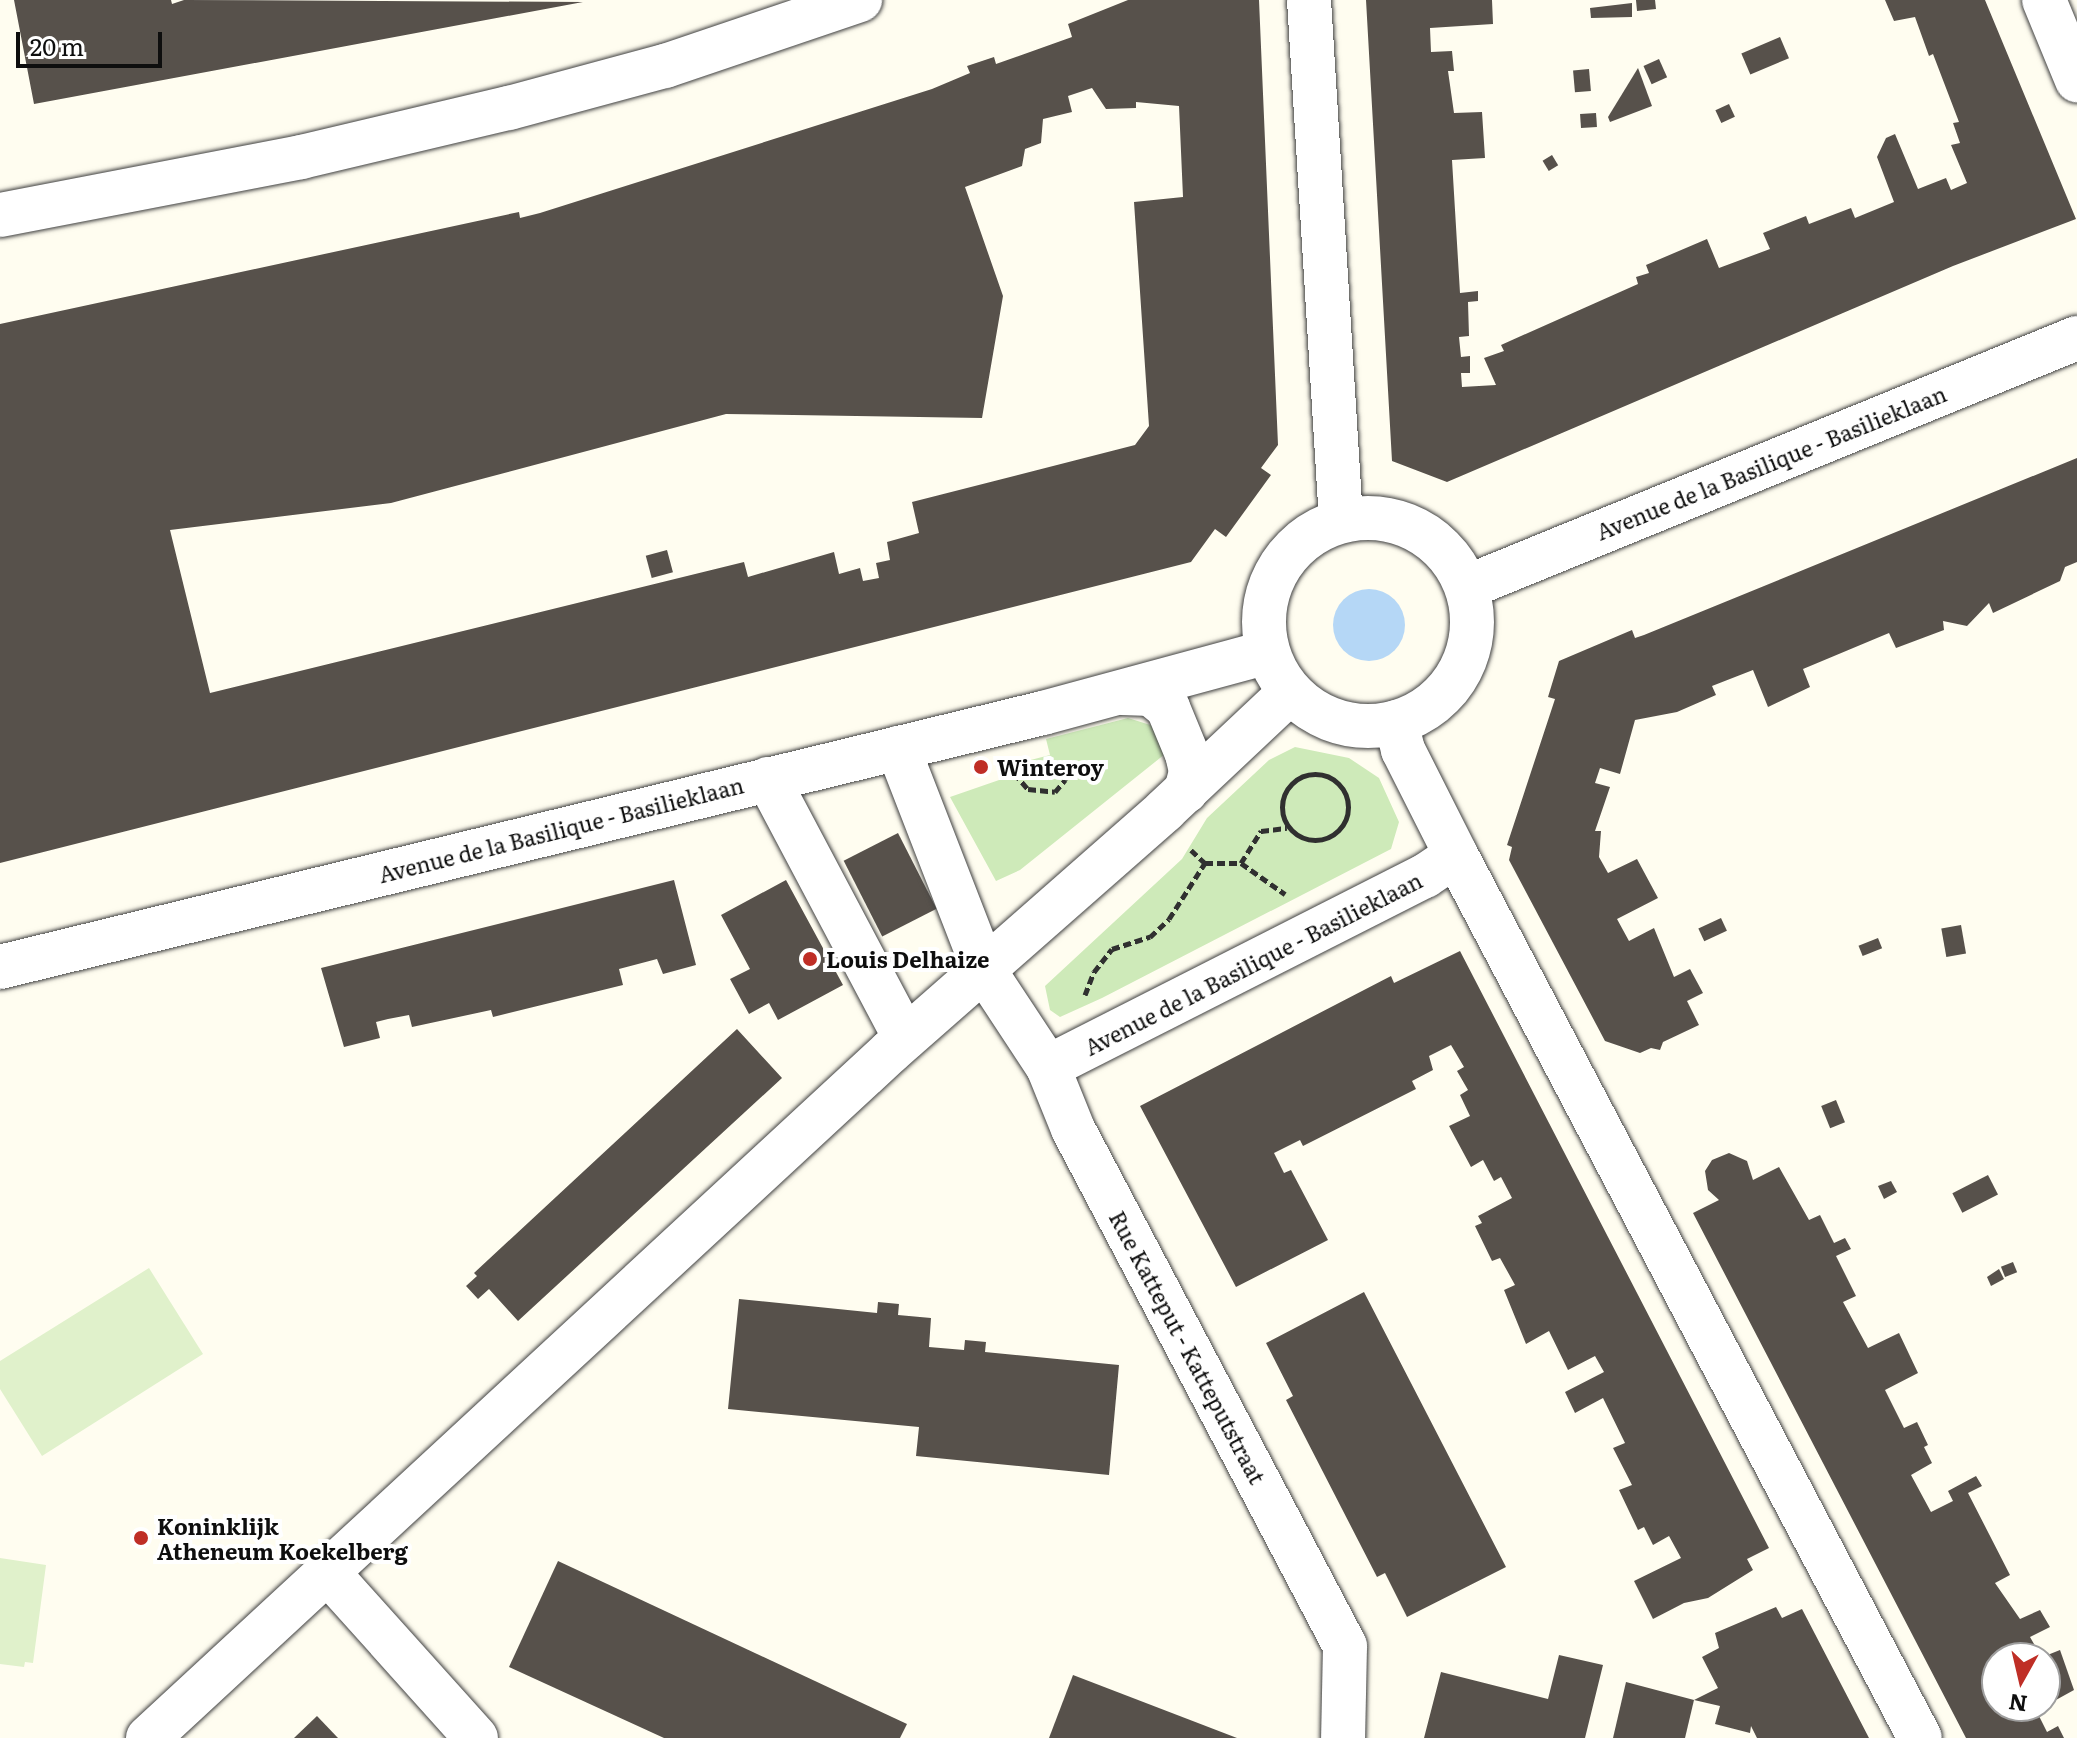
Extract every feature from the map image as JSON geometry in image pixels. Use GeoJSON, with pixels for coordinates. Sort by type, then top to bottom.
{"type":"FeatureCollection","features":[{"type":"Feature","properties":{"kind":"street"},"geometry":{"type":"LineString","coordinates":[[0,215],[301,157],[509,108],[665,66],[860,0]]}},
{"type":"Feature","properties":{"kind":"street"},"geometry":{"type":"LineString","coordinates":[[1309,0],[1341,520]]}},
{"type":"Feature","properties":{"kind":"street"},"geometry":{"type":"LineString","coordinates":[[2044,0],[2077,80]]}},
{"type":"Feature","properties":{"kind":"street","name":"Avenue de la Basilique - Basilieklaan"},"geometry":{"type":"LineString","coordinates":[[1467,587],[2077,338]]}},
{"type":"Feature","properties":{"kind":"street"},"geometry":{"type":"LineString","coordinates":[[1372,517],[1417,530],[1452,560],[1467,587],[1470,644],[1461,670],[1422,711],[1396,722],[1367,727],[1339,722],[1312,711],[1290,692],[1267,652],[1266,596],[1276,570],[1293,548],[1341,520],[1372,517]]}},
{"type":"Feature","properties":{"kind":"street","name":"Avenue de la Basilique - Basilieklaan"},"geometry":{"type":"LineString","coordinates":[[0,967],[1122,693],[1267,652]]}},
{"type":"Feature","properties":{"kind":"street"},"geometry":{"type":"LineString","coordinates":[[148,1738],[329,1574],[905,1038],[1186,791],[1290,692]]}},
{"type":"Feature","properties":{"kind":"street","name":"Avenue de la Basilique - Basilieklaan"},"geometry":{"type":"LineString","coordinates":[[1122,693],[1151,694],[1168,708],[1191,772],[1186,791]]}},
{"type":"Feature","properties":{"kind":"street"},"geometry":{"type":"LineString","coordinates":[[1396,722],[1403,750],[1456,855],[1920,1738]]}},
{"type":"Feature","properties":{"kind":"street","name":"Rue Katteput - Katteputstraat"},"geometry":{"type":"LineString","coordinates":[[898,748],[984,970],[1048,1067],[1073,1129],[1345,1646],[1343,1738]]}},
{"type":"Feature","properties":{"kind":"street"},"geometry":{"type":"LineString","coordinates":[[768,779],[905,1038]]}},
{"type":"Feature","properties":{"kind":"street","name":"Avenue de la Basilique - Basilieklaan"},"geometry":{"type":"LineString","coordinates":[[1048,1067],[1456,855]]}},
{"type":"Feature","properties":{"kind":"street"},"geometry":{"type":"LineString","coordinates":[[329,1574],[476,1738]]}},
{"type":"Feature","properties":{"kind":"path"},"geometry":{"type":"LineString","coordinates":[[1014,773],[1028,789],[1055,792],[1065,780],[1068,759]]}},
{"type":"Feature","properties":{"kind":"path"},"geometry":{"type":"LineString","coordinates":[[1241,863],[1261,831],[1287,828],[1310,842],[1336,835],[1349,812],[1343,787],[1320,773],[1294,780],[1280,803],[1287,828]]}},
{"type":"Feature","properties":{"kind":"path"},"geometry":{"type":"LineString","coordinates":[[1186,845],[1205,863],[1241,863],[1287,895]]}},
{"type":"Feature","properties":{"kind":"path"},"geometry":{"type":"LineString","coordinates":[[1095,1045],[1081,1009],[1094,972],[1112,949],[1150,937],[1169,919],[1205,863]]}},
{"type":"Feature","properties":{"kind":"green space"},"geometry":{"type":"Polygon","coordinates":[[[1128,718],[1160,728],[1170,750],[1020,870],[996,881],[950,797],[1002,779],[999,768],[1050,755],[1046,739],[1128,718]]]}},
{"type":"Feature","properties":{"kind":"green space"},"geometry":{"type":"Polygon","coordinates":[[[1295,747],[1349,758],[1379,778],[1399,822],[1391,849],[1102,998],[1060,1017],[1050,1010],[1045,986],[1182,859],[1207,818],[1269,760],[1295,747]]]}},
{"type":"Feature","properties":{"kind":"green space"},"geometry":{"type":"Polygon","coordinates":[[[149,1268],[203,1354],[42,1456],[0,1389],[0,1361],[149,1268]]]}},
{"type":"Feature","properties":{"kind":"green space"},"geometry":{"type":"Polygon","coordinates":[[[0,1558],[46,1565],[33,1663],[25,1662],[24,1667],[0,1664],[0,1558]]]}},
{"type":"Feature","properties":{"kind":"water"},"geometry":{"type":"Polygon","coordinates":[[[1369,589],[1395,599],[1405,625],[1395,651],[1369,661],[1343,651],[1333,625],[1343,599],[1369,589]]]}},
{"type":"Feature","properties":{"kind":"building"},"geometry":{"type":"Polygon","coordinates":[[[14,0],[171,0],[172,4],[184,0],[583,2],[34,104],[14,0]]]}},
{"type":"Feature","properties":{"kind":"building"},"geometry":{"type":"Polygon","coordinates":[[[1128,0],[1259,0],[1278,445],[1261,468],[1271,475],[1226,537],[1215,529],[1191,562],[0,863],[0,324],[519,212],[520,218],[540,213],[932,89],[970,73],[967,66],[994,57],[996,64],[1072,37],[1068,24],[1128,0]],[[1092,88],[1068,96],[1072,112],[1043,119],[1041,143],[1025,149],[1022,166],[965,187],[1003,296],[982,418],[726,414],[391,503],[170,530],[210,693],[744,562],[748,577],[834,552],[839,574],[860,568],[863,581],[879,578],[876,563],[890,560],[887,542],[919,533],[912,502],[1135,445],[1149,426],[1134,202],[1183,197],[1179,106],[1136,102],[1136,108],[1106,109],[1092,88]]]}},
{"type":"Feature","properties":{"kind":"building"},"geometry":{"type":"Polygon","coordinates":[[[1366,0],[1492,0],[1493,24],[1430,28],[1431,52],[1452,51],[1454,71],[1448,71],[1454,113],[1482,112],[1485,158],[1452,160],[1460,293],[1478,291],[1478,301],[1468,302],[1469,336],[1459,337],[1461,357],[1470,356],[1470,373],[1461,373],[1462,387],[1496,385],[1484,358],[1504,351],[1501,345],[1638,284],[1636,277],[1649,273],[1646,265],[1707,239],[1719,268],[1770,249],[1763,233],[1806,216],[1809,224],[1851,208],[1855,218],[1894,202],[1877,157],[1886,138],[1895,134],[1918,189],[1946,178],[1951,190],[1967,183],[1951,145],[1960,143],[1953,123],[1959,122],[1933,54],[1929,56],[1915,17],[1894,21],[1885,0],[1985,0],[2076,219],[1953,266],[1447,482],[1392,461],[1366,0]]]}},
{"type":"Feature","properties":{"kind":"building"},"geometry":{"type":"Polygon","coordinates":[[[1636,0],[1655,0],[1656,9],[1637,11],[1636,0]]]}},
{"type":"Feature","properties":{"kind":"building"},"geometry":{"type":"Polygon","coordinates":[[[1632,3],[1632,17],[1591,18],[1590,8],[1632,3]]]}},
{"type":"Feature","properties":{"kind":"building"},"geometry":{"type":"Polygon","coordinates":[[[1780,37],[1789,58],[1750,75],[1741,53],[1780,37]]]}},
{"type":"Feature","properties":{"kind":"building"},"geometry":{"type":"Polygon","coordinates":[[[1659,59],[1667,77],[1652,84],[1643,66],[1659,59]]]}},
{"type":"Feature","properties":{"kind":"building"},"geometry":{"type":"Polygon","coordinates":[[[1638,68],[1652,106],[1610,122],[1608,117],[1638,68]]]}},
{"type":"Feature","properties":{"kind":"building"},"geometry":{"type":"Polygon","coordinates":[[[1589,69],[1591,91],[1575,92],[1573,70],[1589,69]]]}},
{"type":"Feature","properties":{"kind":"building"},"geometry":{"type":"Polygon","coordinates":[[[1729,104],[1735,117],[1721,123],[1715,110],[1729,104]]]}},
{"type":"Feature","properties":{"kind":"building"},"geometry":{"type":"Polygon","coordinates":[[[1596,113],[1597,127],[1581,128],[1580,114],[1596,113]]]}},
{"type":"Feature","properties":{"kind":"building"},"geometry":{"type":"Polygon","coordinates":[[[1552,155],[1558,165],[1549,171],[1543,161],[1552,155]]]}},
{"type":"Feature","properties":{"kind":"building"},"geometry":{"type":"Polygon","coordinates":[[[2077,458],[2077,562],[2065,567],[2060,581],[1993,613],[1989,603],[1967,626],[1943,621],[1944,630],[1896,648],[1889,633],[1803,669],[1810,687],[1768,707],[1753,670],[1712,686],[1716,695],[1677,712],[1635,720],[1620,774],[1600,768],[1595,783],[1610,787],[1595,831],[1601,831],[1599,857],[1608,873],[1637,859],[1658,898],[1617,919],[1629,941],[1654,928],[1674,977],[1690,969],[1703,993],[1687,1001],[1699,1025],[1663,1042],[1660,1050],[1651,1048],[1640,1053],[1605,1041],[1509,860],[1512,847],[1507,845],[1555,699],[1548,697],[1559,661],[1632,630],[1635,638],[1644,635],[2077,458]]]}},
{"type":"Feature","properties":{"kind":"building"},"geometry":{"type":"Polygon","coordinates":[[[667,550],[673,572],[652,578],[646,556],[667,550]]]}},
{"type":"Feature","properties":{"kind":"building"},"geometry":{"type":"Polygon","coordinates":[[[898,833],[937,909],[882,936],[844,861],[898,833]]]}},
{"type":"Feature","properties":{"kind":"building"},"geometry":{"type":"Polygon","coordinates":[[[674,880],[696,965],[663,974],[657,959],[619,969],[623,985],[493,1017],[491,1010],[412,1027],[409,1015],[388,1019],[376,1022],[380,1038],[344,1047],[321,968],[674,880]]]}},
{"type":"Feature","properties":{"kind":"building"},"geometry":{"type":"Polygon","coordinates":[[[786,880],[843,985],[778,1020],[769,1003],[749,1014],[730,979],[750,969],[721,915],[786,880]]]}},
{"type":"Feature","properties":{"kind":"building"},"geometry":{"type":"Polygon","coordinates":[[[1721,918],[1727,931],[1704,941],[1698,929],[1721,918]]]}},
{"type":"Feature","properties":{"kind":"building"},"geometry":{"type":"Polygon","coordinates":[[[1961,925],[1966,954],[1946,957],[1941,928],[1961,925]]]}},
{"type":"Feature","properties":{"kind":"building"},"geometry":{"type":"Polygon","coordinates":[[[1878,938],[1882,948],[1863,956],[1859,946],[1878,938]]]}},
{"type":"Feature","properties":{"kind":"building"},"geometry":{"type":"Polygon","coordinates":[[[1460,951],[1769,1548],[1747,1559],[1753,1570],[1708,1598],[1684,1603],[1653,1619],[1634,1581],[1681,1558],[1669,1536],[1653,1545],[1644,1527],[1638,1530],[1619,1490],[1632,1485],[1613,1448],[1625,1443],[1603,1398],[1575,1413],[1565,1392],[1604,1372],[1595,1356],[1568,1370],[1549,1331],[1526,1344],[1504,1290],[1515,1285],[1500,1258],[1492,1261],[1475,1226],[1482,1223],[1478,1216],[1512,1198],[1501,1177],[1494,1181],[1483,1160],[1471,1167],[1449,1126],[1470,1116],[1460,1095],[1468,1090],[1457,1071],[1464,1067],[1451,1045],[1429,1056],[1433,1070],[1412,1081],[1416,1089],[1303,1146],[1300,1140],[1274,1153],[1284,1173],[1291,1170],[1328,1240],[1236,1287],[1140,1106],[1391,976],[1394,983],[1460,951]]]}},
{"type":"Feature","properties":{"kind":"building"},"geometry":{"type":"Polygon","coordinates":[[[737,1029],[782,1078],[518,1321],[489,1289],[478,1299],[466,1286],[477,1276],[474,1273],[737,1029]]]}},
{"type":"Feature","properties":{"kind":"building"},"geometry":{"type":"Polygon","coordinates":[[[1836,1100],[1845,1122],[1830,1128],[1821,1106],[1836,1100]]]}},
{"type":"Feature","properties":{"kind":"building"},"geometry":{"type":"Polygon","coordinates":[[[1729,1153],[1747,1161],[1753,1180],[1779,1167],[1809,1220],[1820,1215],[1834,1243],[1845,1238],[1851,1249],[1836,1256],[1856,1296],[1843,1302],[1868,1348],[1899,1333],[1918,1373],[1885,1390],[1904,1428],[1917,1422],[1928,1445],[1924,1447],[1932,1463],[1911,1475],[1931,1512],[1953,1501],[1948,1491],[1976,1476],[1982,1486],[1968,1493],[2010,1575],[1995,1583],[2020,1619],[2040,1610],[2050,1627],[2030,1637],[2033,1642],[1981,1642],[1981,1722],[2042,1722],[2047,1732],[2058,1726],[2064,1738],[1966,1738],[1693,1213],[1719,1200],[1708,1190],[1705,1171],[1712,1160],[1729,1153]]]}},
{"type":"Feature","properties":{"kind":"building"},"geometry":{"type":"Polygon","coordinates":[[[1988,1175],[1998,1195],[1962,1213],[1952,1193],[1988,1175]]]}},
{"type":"Feature","properties":{"kind":"building"},"geometry":{"type":"Polygon","coordinates":[[[1891,1181],[1897,1192],[1884,1199],[1878,1186],[1891,1181]]]}},
{"type":"Feature","properties":{"kind":"building"},"geometry":{"type":"Polygon","coordinates":[[[2013,1262],[2017,1272],[2005,1277],[2001,1267],[2013,1262]]]}},
{"type":"Feature","properties":{"kind":"building"},"geometry":{"type":"Polygon","coordinates":[[[1999,1269],[2004,1279],[1991,1286],[1987,1277],[1999,1269]]]}},
{"type":"Feature","properties":{"kind":"building"},"geometry":{"type":"Polygon","coordinates":[[[1364,1292],[1506,1567],[1407,1617],[1385,1573],[1377,1577],[1286,1400],[1293,1396],[1266,1343],[1364,1292]]]}},
{"type":"Feature","properties":{"kind":"building"},"geometry":{"type":"Polygon","coordinates":[[[739,1299],[877,1313],[878,1302],[899,1304],[898,1315],[931,1318],[929,1347],[964,1350],[965,1340],[986,1342],[985,1352],[1119,1365],[1109,1475],[916,1456],[919,1427],[728,1409],[739,1299]]]}},
{"type":"Feature","properties":{"kind":"building"},"geometry":{"type":"Polygon","coordinates":[[[558,1561],[907,1724],[900,1738],[664,1738],[509,1667],[558,1561]]]}},
{"type":"Feature","properties":{"kind":"building"},"geometry":{"type":"Polygon","coordinates":[[[1776,1607],[1782,1618],[1802,1609],[1869,1738],[1757,1738],[1751,1726],[1750,1733],[1715,1724],[1720,1706],[1694,1700],[1718,1688],[1702,1657],[1719,1648],[1715,1633],[1776,1607]]]}},
{"type":"Feature","properties":{"kind":"building"},"geometry":{"type":"Polygon","coordinates":[[[2061,1653],[2074,1690],[2061,1697],[2061,1653]]]}},
{"type":"Feature","properties":{"kind":"building"},"geometry":{"type":"Polygon","coordinates":[[[1559,1655],[1603,1665],[1585,1738],[1424,1738],[1441,1672],[1548,1699],[1559,1655]]]}},
{"type":"Feature","properties":{"kind":"building"},"geometry":{"type":"Polygon","coordinates":[[[1073,1675],[1237,1738],[1049,1738],[1073,1675]]]}},
{"type":"Feature","properties":{"kind":"building"},"geometry":{"type":"Polygon","coordinates":[[[1626,1682],[1694,1700],[1685,1738],[1613,1738],[1626,1682]]]}},
{"type":"Feature","properties":{"kind":"building"},"geometry":{"type":"Polygon","coordinates":[[[317,1716],[338,1738],[294,1738],[317,1716]]]}},
{"type":"Feature","properties":{"kind":"place","name":"Winteroy"},"geometry":{"type":"Point","coordinates":[981,767]}},
{"type":"Feature","properties":{"kind":"place","name":"Louis Delhaize"},"geometry":{"type":"Point","coordinates":[810,959]}},
{"type":"Feature","properties":{"kind":"place","name":"Koninklijk Atheneum Koekelberg"},"geometry":{"type":"Point","coordinates":[141,1538]}}]}
